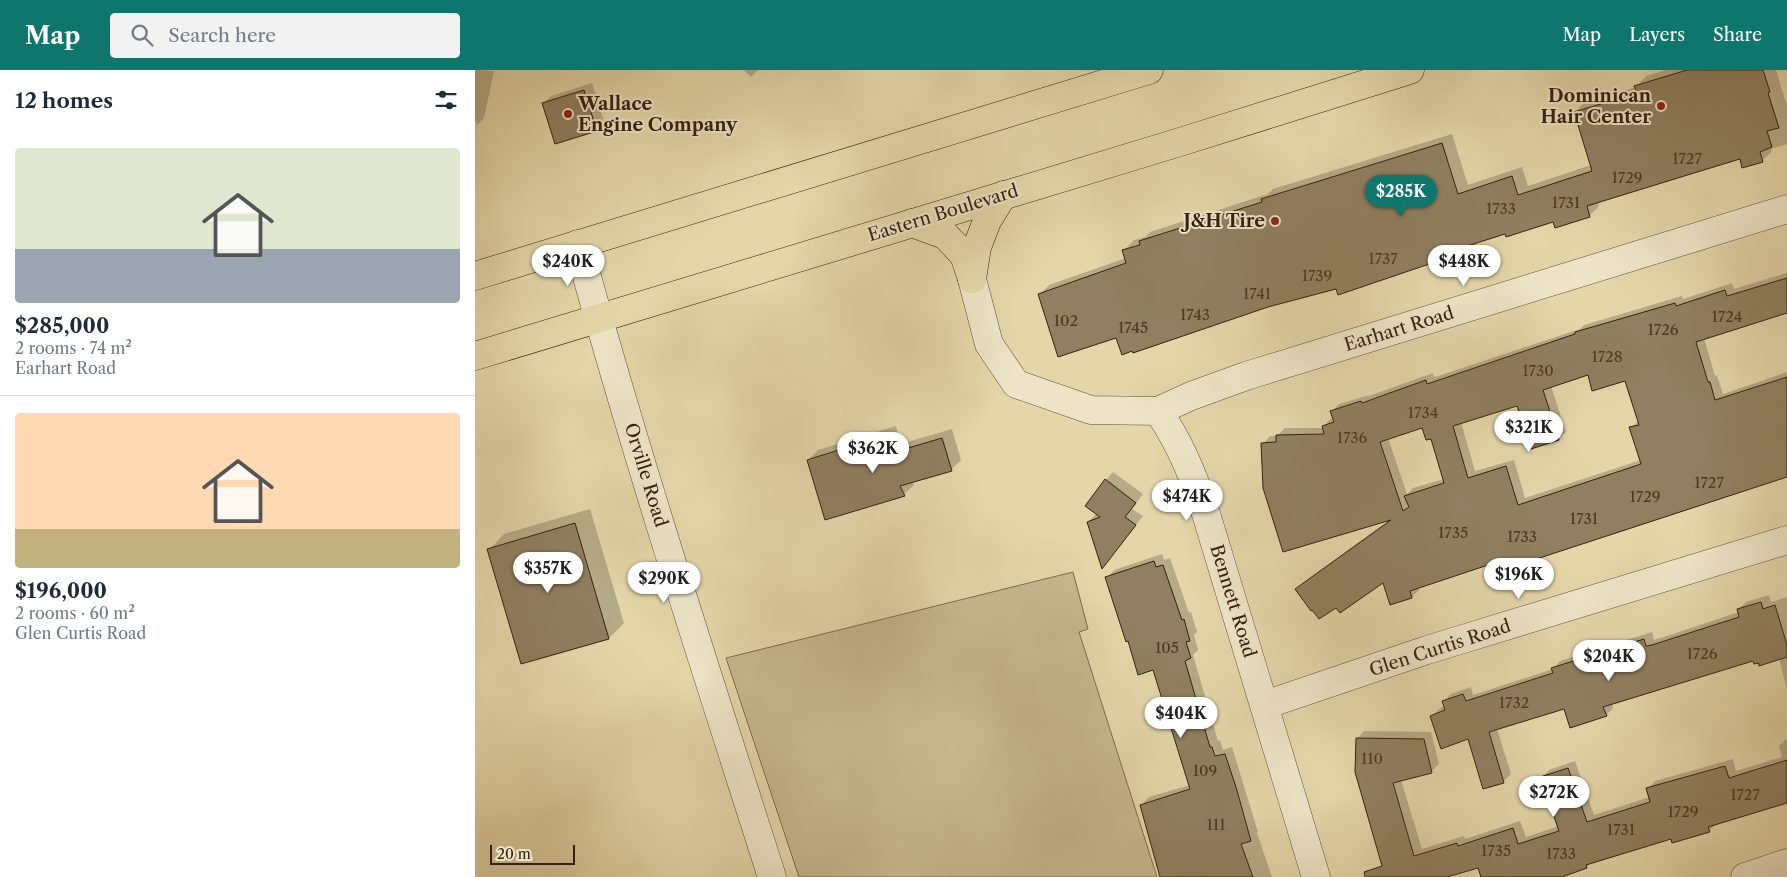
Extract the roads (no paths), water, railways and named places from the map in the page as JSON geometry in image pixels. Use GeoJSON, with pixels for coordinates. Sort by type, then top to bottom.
{"type":"FeatureCollection","features":[{"type":"Feature","properties":{"kind":"main road"},"geometry":{"type":"LineString","coordinates":[[475,276],[1149,70]]}},
{"type":"Feature","properties":{"kind":"main road","name":"Eastern Boulevard"},"geometry":{"type":"LineString","coordinates":[[475,356],[1411,70]]}},
{"type":"Feature","properties":{"kind":"main road"},"geometry":{"type":"LineString","coordinates":[[972,279],[977,247],[987,221],[1003,195]]}},
{"type":"Feature","properties":{"kind":"main road"},"geometry":{"type":"LineString","coordinates":[[912,223],[945,235],[964,255],[972,279]]}},
{"type":"Feature","properties":{"kind":"street","name":"Earhart Road"},"geometry":{"type":"LineString","coordinates":[[1158,412],[1191,396],[1246,376],[1787,209]]}},
{"type":"Feature","properties":{"kind":"street","name":"Orville Road"},"geometry":{"type":"LineString","coordinates":[[578,244],[598,318],[704,662],[773,877]]}},
{"type":"Feature","properties":{"kind":"street"},"geometry":{"type":"LineString","coordinates":[[972,279],[989,344],[1016,384],[1091,410],[1158,412]]}},
{"type":"Feature","properties":{"kind":"street","name":"Bennett Road"},"geometry":{"type":"LineString","coordinates":[[1158,412],[1171,430],[1186,458],[1199,490],[1316,877]]}},
{"type":"Feature","properties":{"kind":"street","name":"Glen Curtis Road"},"geometry":{"type":"LineString","coordinates":[[1265,706],[1437,647],[1787,540]]}},
{"type":"Feature","properties":{"kind":"street"},"geometry":{"type":"LineString","coordinates":[[1745,877],[1787,863]]}},
{"type":"Feature","properties":{"kind":"place","name":"Dominican Hair Center"},"geometry":{"type":"Point","coordinates":[1661,106]}},
{"type":"Feature","properties":{"kind":"place","name":"Wallace Engine Company"},"geometry":{"type":"Point","coordinates":[568,114]}},
{"type":"Feature","properties":{"kind":"place","name":"J&H Tire"},"geometry":{"type":"Point","coordinates":[1275,221]}}]}
